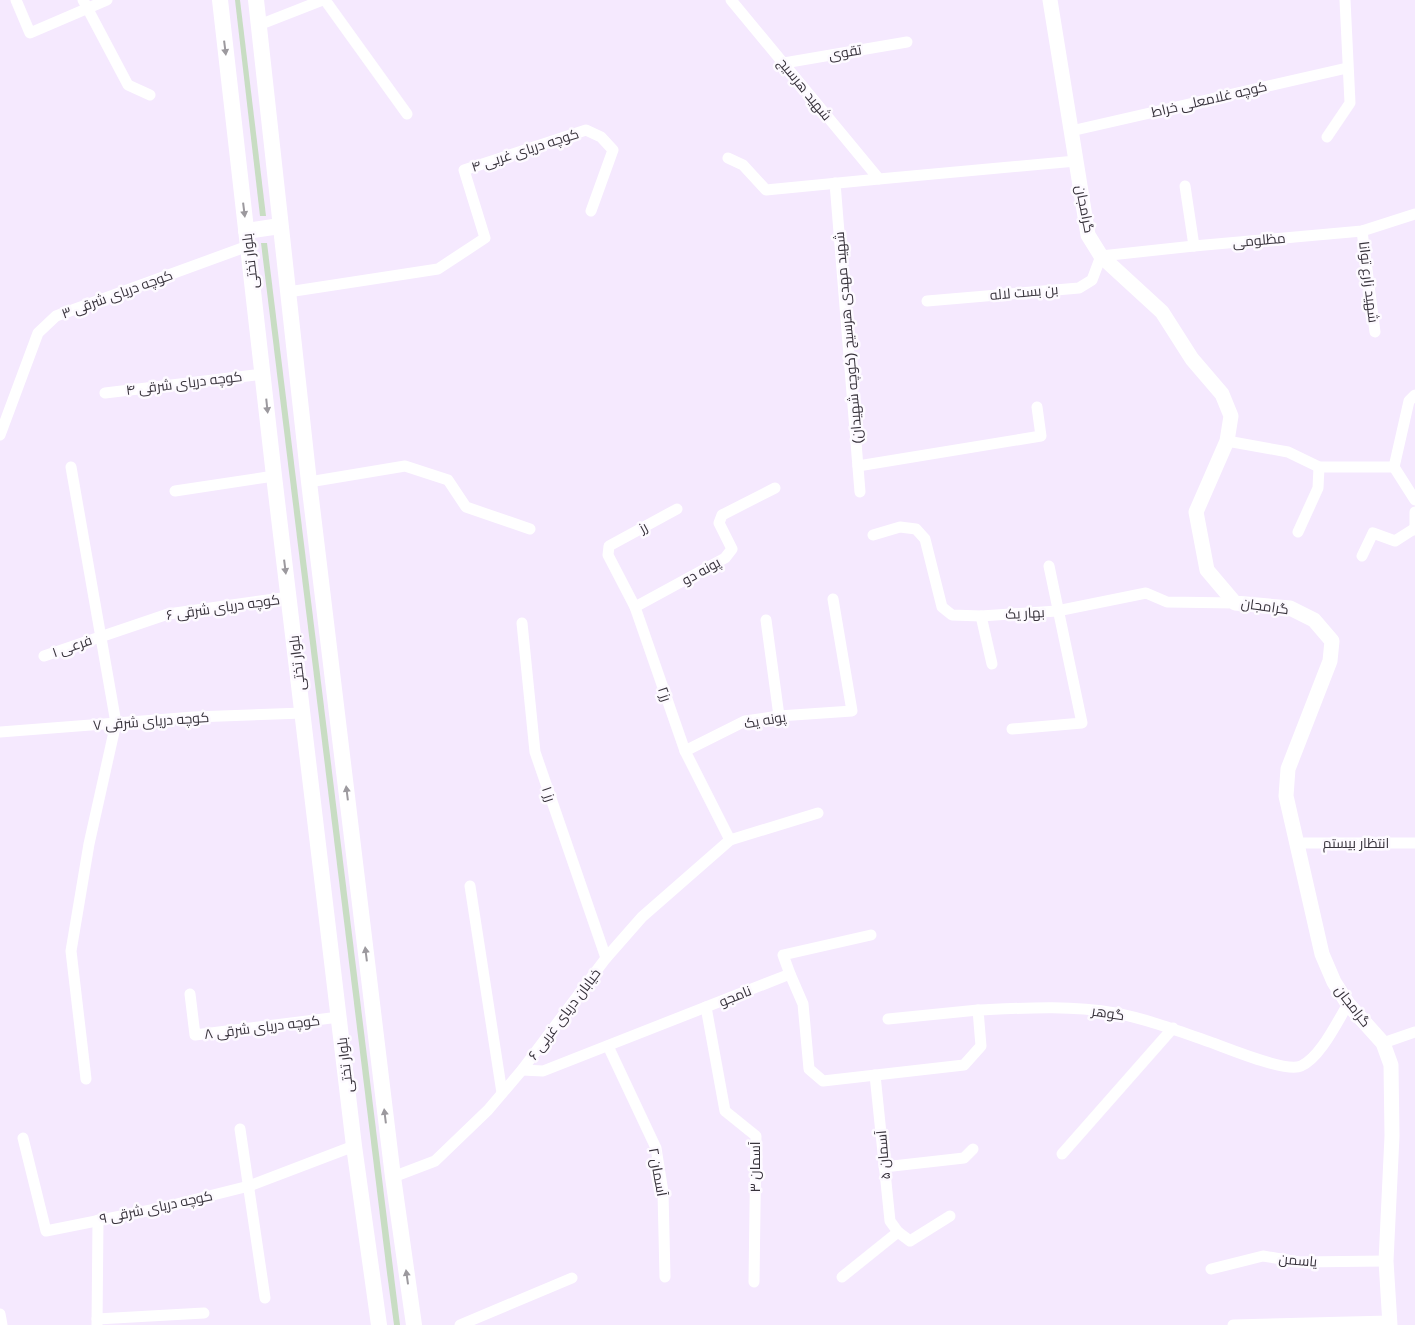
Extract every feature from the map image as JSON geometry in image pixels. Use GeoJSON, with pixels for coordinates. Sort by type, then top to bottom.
{"type":"FeatureCollection","features":[{"type":"Feature","properties":{"kind":"main road","name":"بلوار تختی"},"geometry":{"type":"LineString","coordinates":[[220,0],[274,476],[354,1146],[379,1325]]}},
{"type":"Feature","properties":{"kind":"main road"},"geometry":{"type":"LineString","coordinates":[[256,0],[309,482],[393,1177],[414,1325]]}},
{"type":"Feature","properties":{"kind":"main road"},"geometry":{"type":"LineString","coordinates":[[247,238],[280,226]]}},
{"type":"Feature","properties":{"kind":"street"},"geometry":{"type":"LineString","coordinates":[[16,0],[30,33],[86,5],[107,0]]}},
{"type":"Feature","properties":{"kind":"street"},"geometry":{"type":"LineString","coordinates":[[259,25],[324,0],[407,114]]}},
{"type":"Feature","properties":{"kind":"street","name":"شهید هرسیج"},"geometry":{"type":"LineString","coordinates":[[731,0],[879,179]]}},
{"type":"Feature","properties":{"kind":"street","name":"گرامجان"},"geometry":{"type":"LineString","coordinates":[[1050,0],[1088,235],[1101,256],[1162,312],[1192,359],[1222,394],[1231,416],[1227,441],[1196,512],[1207,570],[1235,603],[1290,608],[1314,620],[1332,641],[1330,661],[1288,770],[1286,796],[1322,954],[1334,982],[1348,1004],[1383,1043],[1392,1065],[1392,1136],[1386,1261],[1389,1323]]}},
{"type":"Feature","properties":{"kind":"street"},"geometry":{"type":"LineString","coordinates":[[1327,136],[1350,102],[1345,0]]}},
{"type":"Feature","properties":{"kind":"street"},"geometry":{"type":"LineString","coordinates":[[86,5],[128,85],[150,96]]}},
{"type":"Feature","properties":{"kind":"street","name":"تقوی"},"geometry":{"type":"LineString","coordinates":[[784,63],[907,42]]}},
{"type":"Feature","properties":{"kind":"street","name":"کوچه غلامعلی خراط"},"geometry":{"type":"LineString","coordinates":[[1070,131],[1347,68]]}},
{"type":"Feature","properties":{"kind":"street","name":"کوچه دریای غربی ۴"},"geometry":{"type":"LineString","coordinates":[[288,292],[438,269],[485,238],[464,170],[586,130],[601,137],[613,150],[591,211]]}},
{"type":"Feature","properties":{"kind":"street"},"geometry":{"type":"LineString","coordinates":[[728,158],[743,165],[766,190],[1076,161]]}},
{"type":"Feature","properties":{"kind":"street","name":"شهید مهدی هرسیج (کوچه شهیدان)"},"geometry":{"type":"LineString","coordinates":[[835,183],[860,492]]}},
{"type":"Feature","properties":{"kind":"street"},"geometry":{"type":"LineString","coordinates":[[1185,186],[1194,246]]}},
{"type":"Feature","properties":{"kind":"street","name":"مظلومی"},"geometry":{"type":"LineString","coordinates":[[1101,256],[1362,231],[1415,214]]}},
{"type":"Feature","properties":{"kind":"street","name":"شهید زارع توانا"},"geometry":{"type":"LineString","coordinates":[[1362,231],[1375,332]]}},
{"type":"Feature","properties":{"kind":"street","name":"کوچه دریای شرقی ۳"},"geometry":{"type":"LineString","coordinates":[[0,435],[38,333],[56,316],[247,238]]}},
{"type":"Feature","properties":{"kind":"street","name":"بن بست لاله"},"geometry":{"type":"LineString","coordinates":[[927,301],[1079,288],[1092,280],[1101,256]]}},
{"type":"Feature","properties":{"kind":"street","name":"کوچه دریای شرقی ۴"},"geometry":{"type":"LineString","coordinates":[[105,393],[263,374]]}},
{"type":"Feature","properties":{"kind":"street"},"geometry":{"type":"LineString","coordinates":[[1415,395],[1409,401],[1394,467],[1415,500]]}},
{"type":"Feature","properties":{"kind":"street"},"geometry":{"type":"LineString","coordinates":[[858,466],[1041,436],[1037,407]]}},
{"type":"Feature","properties":{"kind":"street"},"geometry":{"type":"LineString","coordinates":[[1227,441],[1288,452],[1319,467],[1394,467]]}},
{"type":"Feature","properties":{"kind":"street"},"geometry":{"type":"LineString","coordinates":[[309,482],[405,466],[448,480],[466,507],[530,528]]}},
{"type":"Feature","properties":{"kind":"street"},"geometry":{"type":"LineString","coordinates":[[71,467],[116,723],[89,844],[71,951],[86,1079]]}},
{"type":"Feature","properties":{"kind":"street"},"geometry":{"type":"LineString","coordinates":[[1298,532],[1318,488],[1319,467]]}},
{"type":"Feature","properties":{"kind":"street"},"geometry":{"type":"LineString","coordinates":[[174,491],[274,476]]}},
{"type":"Feature","properties":{"kind":"street","name":"پونه دو"},"geometry":{"type":"LineString","coordinates":[[635,607],[725,558],[732,549],[719,523],[722,516],[775,488]]}},
{"type":"Feature","properties":{"kind":"street","name":"رز"},"geometry":{"type":"LineString","coordinates":[[608,546],[677,508]]}},
{"type":"Feature","properties":{"kind":"street"},"geometry":{"type":"LineString","coordinates":[[1362,556],[1373,533],[1395,541],[1414,530],[1415,512]]}},
{"type":"Feature","properties":{"kind":"street","name":"بهار یک"},"geometry":{"type":"LineString","coordinates":[[873,535],[900,527],[916,529],[925,539],[942,607],[952,615],[981,616],[1057,611],[1146,593],[1167,602],[1235,603]]}},
{"type":"Feature","properties":{"kind":"street","name":"رز۲"},"geometry":{"type":"LineString","coordinates":[[608,546],[608,555],[635,607],[685,751],[730,840]]}},
{"type":"Feature","properties":{"kind":"street"},"geometry":{"type":"LineString","coordinates":[[1012,729],[1082,723],[1048,566]]}},
{"type":"Feature","properties":{"kind":"street","name":"کوچه دریای شرقی ۶"},"geometry":{"type":"LineString","coordinates":[[100,636],[168,614],[289,597]]}},
{"type":"Feature","properties":{"kind":"street","name":"پونه یک"},"geometry":{"type":"LineString","coordinates":[[685,751],[745,721],[778,716],[852,711],[833,599]]}},
{"type":"Feature","properties":{"kind":"street"},"geometry":{"type":"LineString","coordinates":[[981,616],[992,664]]}},
{"type":"Feature","properties":{"kind":"street"},"geometry":{"type":"LineString","coordinates":[[766,620],[778,716]]}},
{"type":"Feature","properties":{"kind":"street","name":"رز ۱"},"geometry":{"type":"LineString","coordinates":[[522,624],[535,752],[606,958]]}},
{"type":"Feature","properties":{"kind":"street","name":"فرعی ۱"},"geometry":{"type":"LineString","coordinates":[[44,656],[100,636]]}},
{"type":"Feature","properties":{"kind":"street","name":"کوچه دریای شرقی ۷"},"geometry":{"type":"LineString","coordinates":[[0,732],[194,717],[303,713]]}},
{"type":"Feature","properties":{"kind":"street"},"geometry":{"type":"LineString","coordinates":[[730,840],[818,814]]}},
{"type":"Feature","properties":{"kind":"street","name":"خیابان دریای غربی ۶"},"geometry":{"type":"LineString","coordinates":[[393,1177],[435,1161],[488,1110],[522,1070],[606,958],[642,918],[730,840]]}},
{"type":"Feature","properties":{"kind":"street","name":"انتظار بیستم"},"geometry":{"type":"LineString","coordinates":[[1298,843],[1415,844]]}},
{"type":"Feature","properties":{"kind":"street"},"geometry":{"type":"LineString","coordinates":[[470,886],[502,1093]]}},
{"type":"Feature","properties":{"kind":"street"},"geometry":{"type":"LineString","coordinates":[[871,935],[783,955],[803,1004],[809,1069],[823,1081],[964,1065],[981,1046],[978,1010]]}},
{"type":"Feature","properties":{"kind":"street","name":"نامجو"},"geometry":{"type":"LineString","coordinates":[[522,1070],[543,1071],[790,974]]}},
{"type":"Feature","properties":{"kind":"street","name":"کوچه دریای شرقی ۸"},"geometry":{"type":"LineString","coordinates":[[190,994],[195,1035],[339,1016]]}},
{"type":"Feature","properties":{"kind":"street","name":"گوهر"},"geometry":{"type":"LineString","coordinates":[[888,1019],[978,1010],[1033,1007],[1094,1010],[1117,1013],[1173,1028],[1288,1068],[1300,1067],[1314,1057],[1348,1004]]}},
{"type":"Feature","properties":{"kind":"street","name":"آسمان ۳"},"geometry":{"type":"LineString","coordinates":[[706,1007],[725,1110],[756,1136],[754,1282]]}},
{"type":"Feature","properties":{"kind":"street"},"geometry":{"type":"LineString","coordinates":[[1062,1154],[1173,1028]]}},
{"type":"Feature","properties":{"kind":"street"},"geometry":{"type":"LineString","coordinates":[[1383,1043],[1415,1032]]}},
{"type":"Feature","properties":{"kind":"street","name":"آسمان ۲"},"geometry":{"type":"LineString","coordinates":[[608,1046],[656,1148],[663,1192],[665,1277]]}},
{"type":"Feature","properties":{"kind":"street","name":"آسمان ۵"},"geometry":{"type":"LineString","coordinates":[[875,1075],[890,1221],[898,1232]]}},
{"type":"Feature","properties":{"kind":"street"},"geometry":{"type":"LineString","coordinates":[[240,1129],[265,1298]]}},
{"type":"Feature","properties":{"kind":"street","name":"کوچه دریای شرقی ۹"},"geometry":{"type":"LineString","coordinates":[[23,1138],[46,1231],[161,1208],[249,1186],[354,1146]]}},
{"type":"Feature","properties":{"kind":"street"},"geometry":{"type":"LineString","coordinates":[[884,1167],[964,1158],[973,1149]]}},
{"type":"Feature","properties":{"kind":"street"},"geometry":{"type":"LineString","coordinates":[[842,1277],[898,1232],[910,1241],[950,1216]]}},
{"type":"Feature","properties":{"kind":"street"},"geometry":{"type":"LineString","coordinates":[[98,1220],[97,1322],[204,1313]]}},
{"type":"Feature","properties":{"kind":"street","name":"یاسمن"},"geometry":{"type":"LineString","coordinates":[[1211,1269],[1263,1256],[1299,1262],[1386,1261]]}},
{"type":"Feature","properties":{"kind":"street"},"geometry":{"type":"LineString","coordinates":[[460,1325],[572,1278]]}},
{"type":"Feature","properties":{"kind":"street"},"geometry":{"type":"LineString","coordinates":[[0,1314],[2,1325]]}},
{"type":"Feature","properties":{"kind":"street"},"geometry":{"type":"LineString","coordinates":[[1233,1325],[1389,1323]]}},
{"type":"Feature","properties":{"kind":"green space"},"geometry":{"type":"Polygon","coordinates":[[[235,0],[240,0],[266,216],[260,216],[235,0]]]}},
{"type":"Feature","properties":{"kind":"green space"},"geometry":{"type":"Polygon","coordinates":[[[261,243],[267,243],[400,1325],[394,1325],[387,1273],[261,243]]]}}]}
